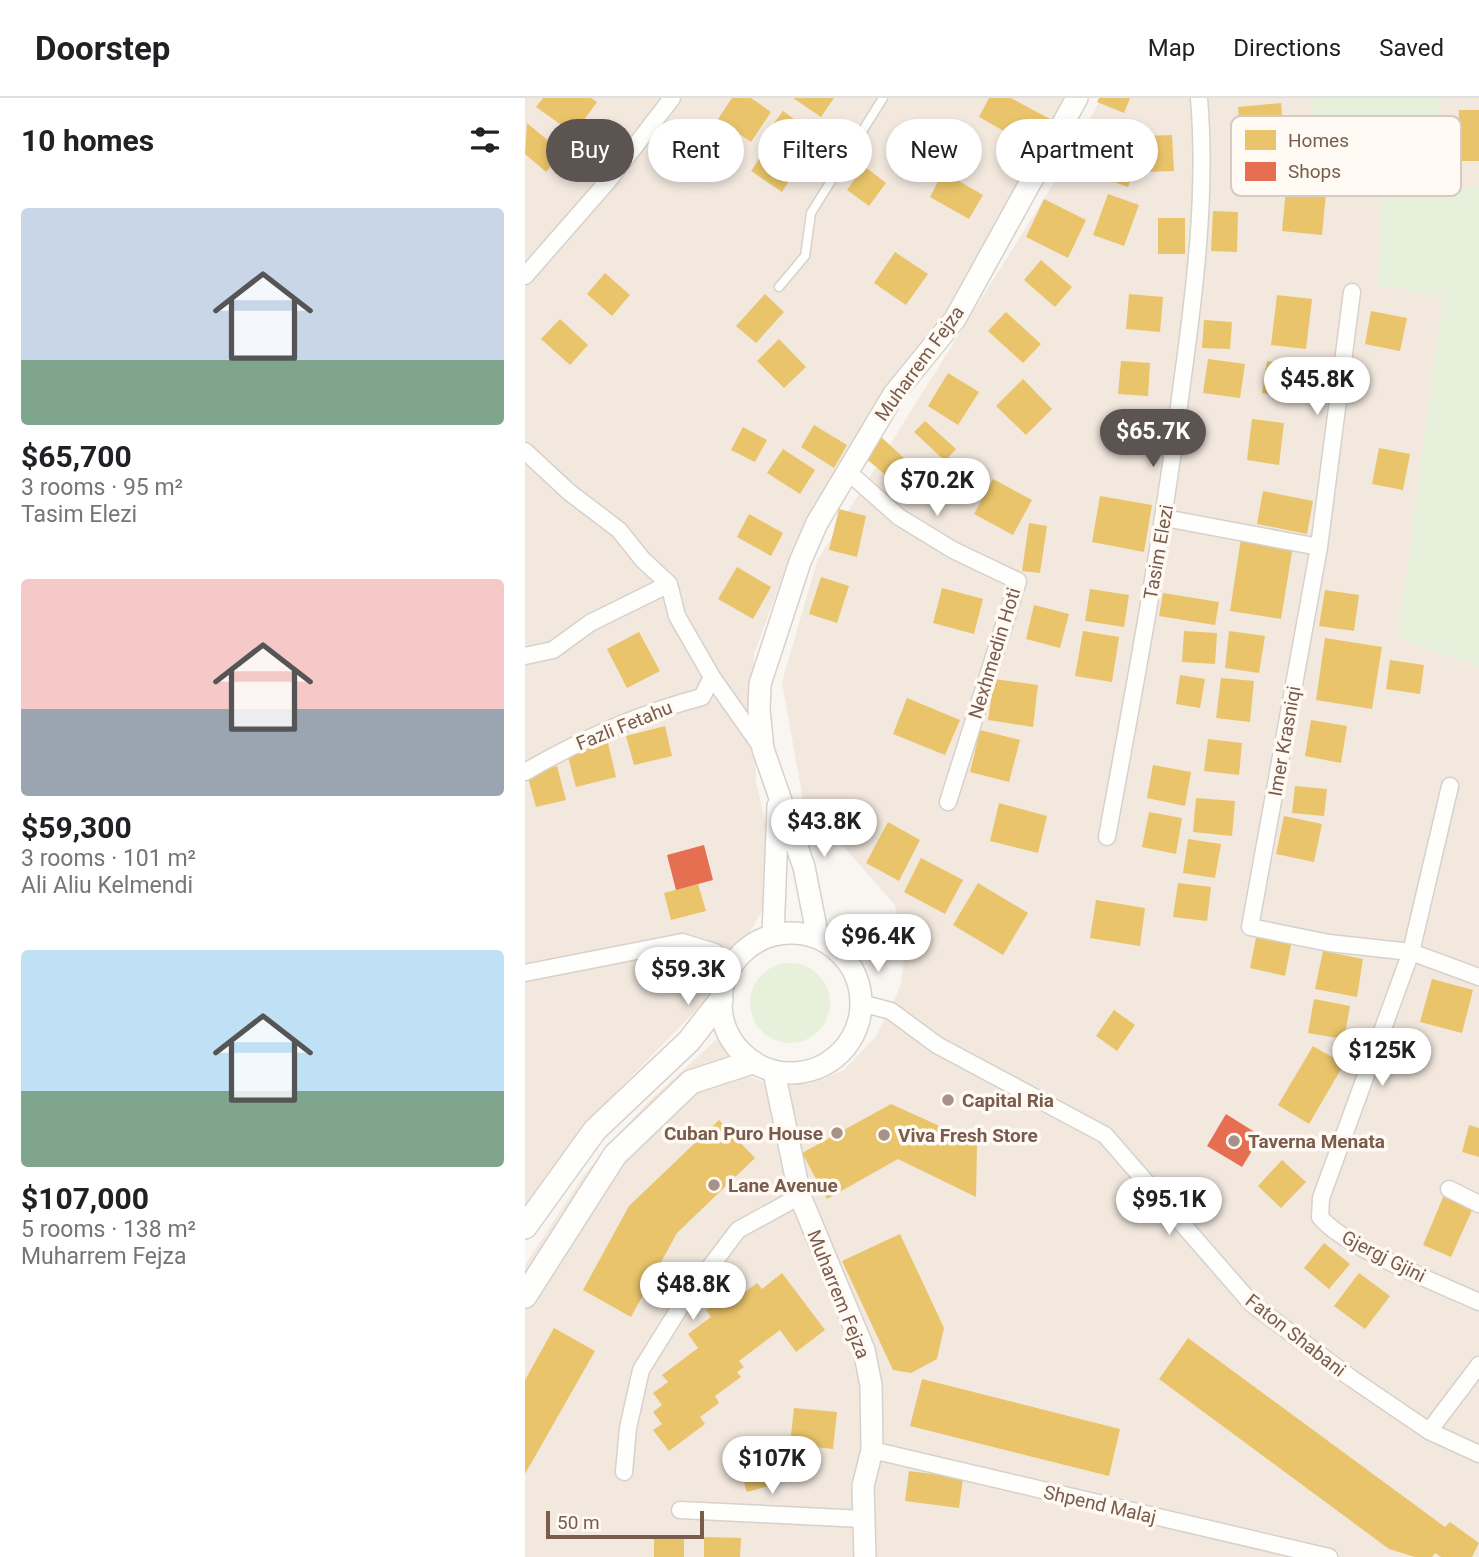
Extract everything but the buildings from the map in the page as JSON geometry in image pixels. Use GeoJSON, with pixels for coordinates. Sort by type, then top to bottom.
{"type":"FeatureCollection","features":[{"type":"Feature","properties":{"kind":"main road"},"geometry":{"type":"LineString","coordinates":[[525,1227],[594,1130],[688,1041],[721,1000]]}},
{"type":"Feature","properties":{"kind":"main road"},"geometry":{"type":"LineString","coordinates":[[525,1296],[615,1155],[691,1082],[752,1062]]}},
{"type":"Feature","properties":{"kind":"street"},"geometry":{"type":"LineString","coordinates":[[525,276],[608,181],[672,98]]}},
{"type":"Feature","properties":{"kind":"street","name":"Muharrem Fejza"},"geometry":{"type":"LineString","coordinates":[[818,938],[804,867],[763,750],[759,710],[760,684],[800,562],[846,470],[894,394],[955,319],[1077,98]]}},
{"type":"Feature","properties":{"kind":"street","name":"Tasim Elezi"},"geometry":{"type":"LineString","coordinates":[[1107,837],[1165,518],[1194,293],[1198,238],[1199,98]]}},
{"type":"Feature","properties":{"kind":"street"},"geometry":{"type":"LineString","coordinates":[[1165,518],[1319,547],[1352,292]]}},
{"type":"Feature","properties":{"kind":"street"},"geometry":{"type":"LineString","coordinates":[[525,451],[569,492],[618,530],[642,561],[669,584],[677,616],[712,677],[763,750]]}},
{"type":"Feature","properties":{"kind":"street","name":"Nexhmedin Hoti"},"geometry":{"type":"LineString","coordinates":[[846,470],[899,517],[953,550],[1018,581],[948,802]]}},
{"type":"Feature","properties":{"kind":"street","name":"Imer Krasniqi"},"geometry":{"type":"LineString","coordinates":[[1319,547],[1250,927],[1329,943],[1411,953],[1479,977]]}},
{"type":"Feature","properties":{"kind":"street"},"geometry":{"type":"LineString","coordinates":[[525,656],[553,650],[590,623],[669,584]]}},
{"type":"Feature","properties":{"kind":"street","name":"Fazli Fetahu"},"geometry":{"type":"LineString","coordinates":[[525,772],[563,751],[659,708],[702,697],[712,677]]}},
{"type":"Feature","properties":{"kind":"street"},"geometry":{"type":"LineString","coordinates":[[1411,953],[1450,786]]}},
{"type":"Feature","properties":{"kind":"street","name":"Muharrem Fejza"},"geometry":{"type":"LineString","coordinates":[[773,935],[778,797]]}},
{"type":"Feature","properties":{"kind":"street"},"geometry":{"type":"LineString","coordinates":[[799,933],[818,938],[848,961],[859,985],[861,1003],[855,1034],[835,1059],[806,1072],[774,1072],[752,1062],[737,1048],[727,1032],[721,1000],[729,970],[745,950],[773,935],[799,933]]}},
{"type":"Feature","properties":{"kind":"street"},"geometry":{"type":"LineString","coordinates":[[525,973],[682,942],[715,952],[729,970]]}},
{"type":"Feature","properties":{"kind":"street","name":"Gjergj Gjini"},"geometry":{"type":"LineString","coordinates":[[1411,953],[1321,1198],[1320,1217],[1329,1228],[1390,1261],[1479,1302]]}},
{"type":"Feature","properties":{"kind":"street","name":"Faton Shabani"},"geometry":{"type":"LineString","coordinates":[[861,1003],[891,1011],[937,1045],[1105,1135],[1252,1304],[1351,1378],[1429,1431],[1479,1454]]}},
{"type":"Feature","properties":{"kind":"street","name":"Muharrem Fejza"},"geometry":{"type":"LineString","coordinates":[[774,1072],[800,1196],[864,1350],[871,1385],[872,1450],[863,1486],[865,1557]]}},
{"type":"Feature","properties":{"kind":"street"},"geometry":{"type":"LineString","coordinates":[[1449,1189],[1479,1203]]}},
{"type":"Feature","properties":{"kind":"street"},"geometry":{"type":"LineString","coordinates":[[624,1472],[628,1427],[641,1370],[682,1304],[738,1230],[800,1196]]}},
{"type":"Feature","properties":{"kind":"street"},"geometry":{"type":"LineString","coordinates":[[1429,1431],[1479,1365]]}},
{"type":"Feature","properties":{"kind":"street","name":"Shpend Malaj"},"geometry":{"type":"LineString","coordinates":[[872,1450],[1329,1557]]}},
{"type":"Feature","properties":{"kind":"street"},"geometry":{"type":"LineString","coordinates":[[680,1510],[863,1519]]}},
{"type":"Feature","properties":{"kind":"lane"},"geometry":{"type":"LineString","coordinates":[[779,287],[805,256],[811,213],[883,98]]}},
{"type":"Feature","properties":{"kind":"shaded area"},"geometry":{"type":"Polygon","coordinates":[[[525,98],[1064,98],[1052,119],[996,119],[996,182],[1017,182],[939,323],[880,395],[794,547],[754,654],[756,782],[772,852],[767,903],[715,991],[579,1130],[525,1215],[525,98]]]}},
{"type":"Feature","properties":{"kind":"shaded area"},"geometry":{"type":"Polygon","coordinates":[[[1101,98],[1479,98],[1479,1557],[525,1557],[525,1265],[583,1176],[646,1104],[719,1037],[742,1073],[770,1084],[810,1084],[844,1070],[877,1035],[900,987],[907,943],[894,904],[803,800],[782,682],[817,561],[1054,182],[1158,182],[1158,119],[1090,119],[1101,98]]]}},
{"type":"Feature","properties":{"kind":"green space"},"geometry":{"type":"Polygon","coordinates":[[[1313,98],[1442,98],[1439,99],[1439,116],[1311,116],[1313,98]]]}},
{"type":"Feature","properties":{"kind":"green space"},"geometry":{"type":"Polygon","coordinates":[[[1479,185],[1479,667],[1398,638],[1443,296],[1378,285],[1383,196],[1461,196],[1461,189],[1479,185]]]}},
{"type":"Feature","properties":{"kind":"green space"},"geometry":{"type":"Polygon","coordinates":[[[790,963],[805,966],[818,975],[827,988],[830,1003],[827,1018],[818,1031],[805,1040],[790,1043],[775,1040],[762,1031],[753,1018],[750,1003],[753,988],[762,975],[775,966],[790,963]]]}},
{"type":"Feature","properties":{"kind":"place","name":"Capital Ria"},"geometry":{"type":"Point","coordinates":[948,1100]}},
{"type":"Feature","properties":{"kind":"place","name":"Cuban Puro House"},"geometry":{"type":"Point","coordinates":[837,1133]}},
{"type":"Feature","properties":{"kind":"place","name":"Viva Fresh Store"},"geometry":{"type":"Point","coordinates":[884,1135]}},
{"type":"Feature","properties":{"kind":"place","name":"Taverna Menata"},"geometry":{"type":"Point","coordinates":[1234,1141]}},
{"type":"Feature","properties":{"kind":"place","name":"Lane Avenue"},"geometry":{"type":"Point","coordinates":[714,1185]}}]}
